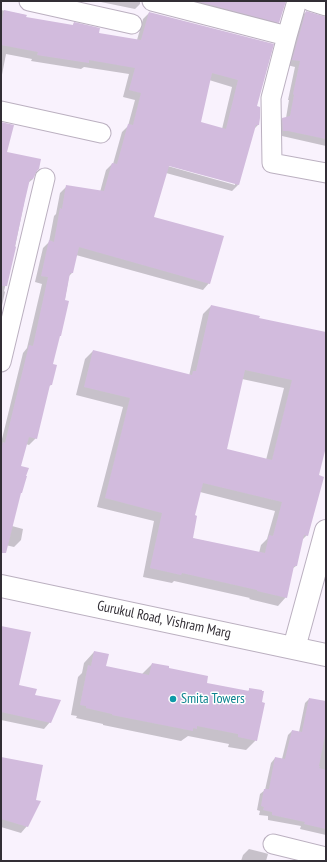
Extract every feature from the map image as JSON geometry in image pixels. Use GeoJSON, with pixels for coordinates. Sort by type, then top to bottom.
{"type":"FeatureCollection","features":[{"type":"Feature","properties":{"kind":"street"},"geometry":{"type":"LineString","coordinates":[[29,1],[132,24]]}},
{"type":"Feature","properties":{"kind":"street"},"geometry":{"type":"LineString","coordinates":[[152,1],[287,36]]}},
{"type":"Feature","properties":{"kind":"street"},"geometry":{"type":"LineString","coordinates":[[297,1],[271,98],[272,163],[326,173]]}},
{"type":"Feature","properties":{"kind":"street"},"geometry":{"type":"LineString","coordinates":[[310,1],[326,6]]}},
{"type":"Feature","properties":{"kind":"street"},"geometry":{"type":"LineString","coordinates":[[1,111],[101,133]]}},
{"type":"Feature","properties":{"kind":"street"},"geometry":{"type":"LineString","coordinates":[[1,362],[45,178]]}},
{"type":"Feature","properties":{"kind":"street"},"geometry":{"type":"LineString","coordinates":[[296,642],[326,531]]}},
{"type":"Feature","properties":{"kind":"street","name":"Gurukul Road, Vishram Marg"},"geometry":{"type":"LineString","coordinates":[[1,576],[296,642],[326,655]]}},
{"type":"Feature","properties":{"kind":"street","name":"Gurukul Road, Vishram Marg"},"geometry":{"type":"LineString","coordinates":[[1,586],[296,642],[326,643]]}},
{"type":"Feature","properties":{"kind":"street"},"geometry":{"type":"LineString","coordinates":[[273,844],[326,858]]}},
{"type":"Feature","properties":{"kind":"building"},"geometry":{"type":"Polygon","coordinates":[[[196,1],[286,1],[279,23],[196,1]]]}},
{"type":"Feature","properties":{"kind":"building"},"geometry":{"type":"Polygon","coordinates":[[[4,10],[27,15],[26,17],[73,25],[74,22],[100,28],[99,33],[141,40],[149,12],[274,44],[257,106],[260,107],[259,125],[256,125],[239,185],[169,166],[154,217],[224,236],[210,284],[79,247],[73,273],[70,273],[65,300],[69,301],[53,364],[57,365],[52,385],[50,385],[37,439],[29,437],[21,466],[29,468],[6,553],[1,553],[1,450],[3,442],[5,443],[29,345],[33,346],[48,277],[41,276],[49,240],[54,242],[66,185],[104,191],[112,163],[117,164],[128,124],[133,125],[141,93],[129,90],[135,68],[89,60],[89,63],[37,55],[38,52],[1,45],[1,27],[4,10]],[[212,73],[201,122],[226,129],[238,80],[212,73]]]}},
{"type":"Feature","properties":{"kind":"building"},"geometry":{"type":"Polygon","coordinates":[[[306,11],[326,17],[326,139],[283,131],[282,118],[290,116],[300,61],[292,60],[306,11]]]}},
{"type":"Feature","properties":{"kind":"building"},"geometry":{"type":"Polygon","coordinates":[[[1,122],[14,125],[7,152],[41,159],[39,169],[33,179],[30,179],[7,286],[1,286],[1,122]]]}},
{"type":"Feature","properties":{"kind":"building"},"geometry":{"type":"Polygon","coordinates":[[[211,305],[260,316],[259,318],[326,332],[326,447],[319,475],[324,477],[308,536],[304,535],[297,566],[294,566],[287,598],[182,573],[181,575],[150,568],[162,513],[105,498],[130,398],[84,387],[93,350],[192,375],[193,371],[196,371],[211,305]],[[245,370],[227,449],[272,460],[292,380],[245,370]],[[203,483],[195,515],[197,516],[193,538],[265,553],[269,535],[273,536],[282,502],[203,483]]]}},
{"type":"Feature","properties":{"kind":"building"},"geometry":{"type":"Polygon","coordinates":[[[1,626],[31,632],[19,685],[37,689],[35,695],[61,700],[51,723],[1,712],[1,626]]]}},
{"type":"Feature","properties":{"kind":"building","name":"Smita Towers"},"geometry":{"type":"Polygon","coordinates":[[[94,651],[109,654],[106,666],[149,675],[152,663],[208,676],[207,683],[249,691],[249,688],[264,691],[262,702],[265,703],[257,741],[238,737],[238,734],[197,726],[197,729],[193,728],[193,731],[112,715],[80,705],[88,665],[91,666],[94,651]]]}},
{"type":"Feature","properties":{"kind":"building"},"geometry":{"type":"Polygon","coordinates":[[[309,698],[326,701],[326,730],[319,768],[326,770],[326,829],[304,824],[305,822],[272,815],[272,812],[263,810],[264,807],[261,806],[264,789],[269,789],[275,757],[285,759],[292,730],[302,732],[309,698]]]}},
{"type":"Feature","properties":{"kind":"building"},"geometry":{"type":"Polygon","coordinates":[[[1,757],[43,765],[36,800],[41,801],[28,827],[1,819],[1,757]]]}},
{"type":"Feature","properties":{"kind":"place","name":"Smita Towers"},"geometry":{"type":"Point","coordinates":[173,699]}}]}
